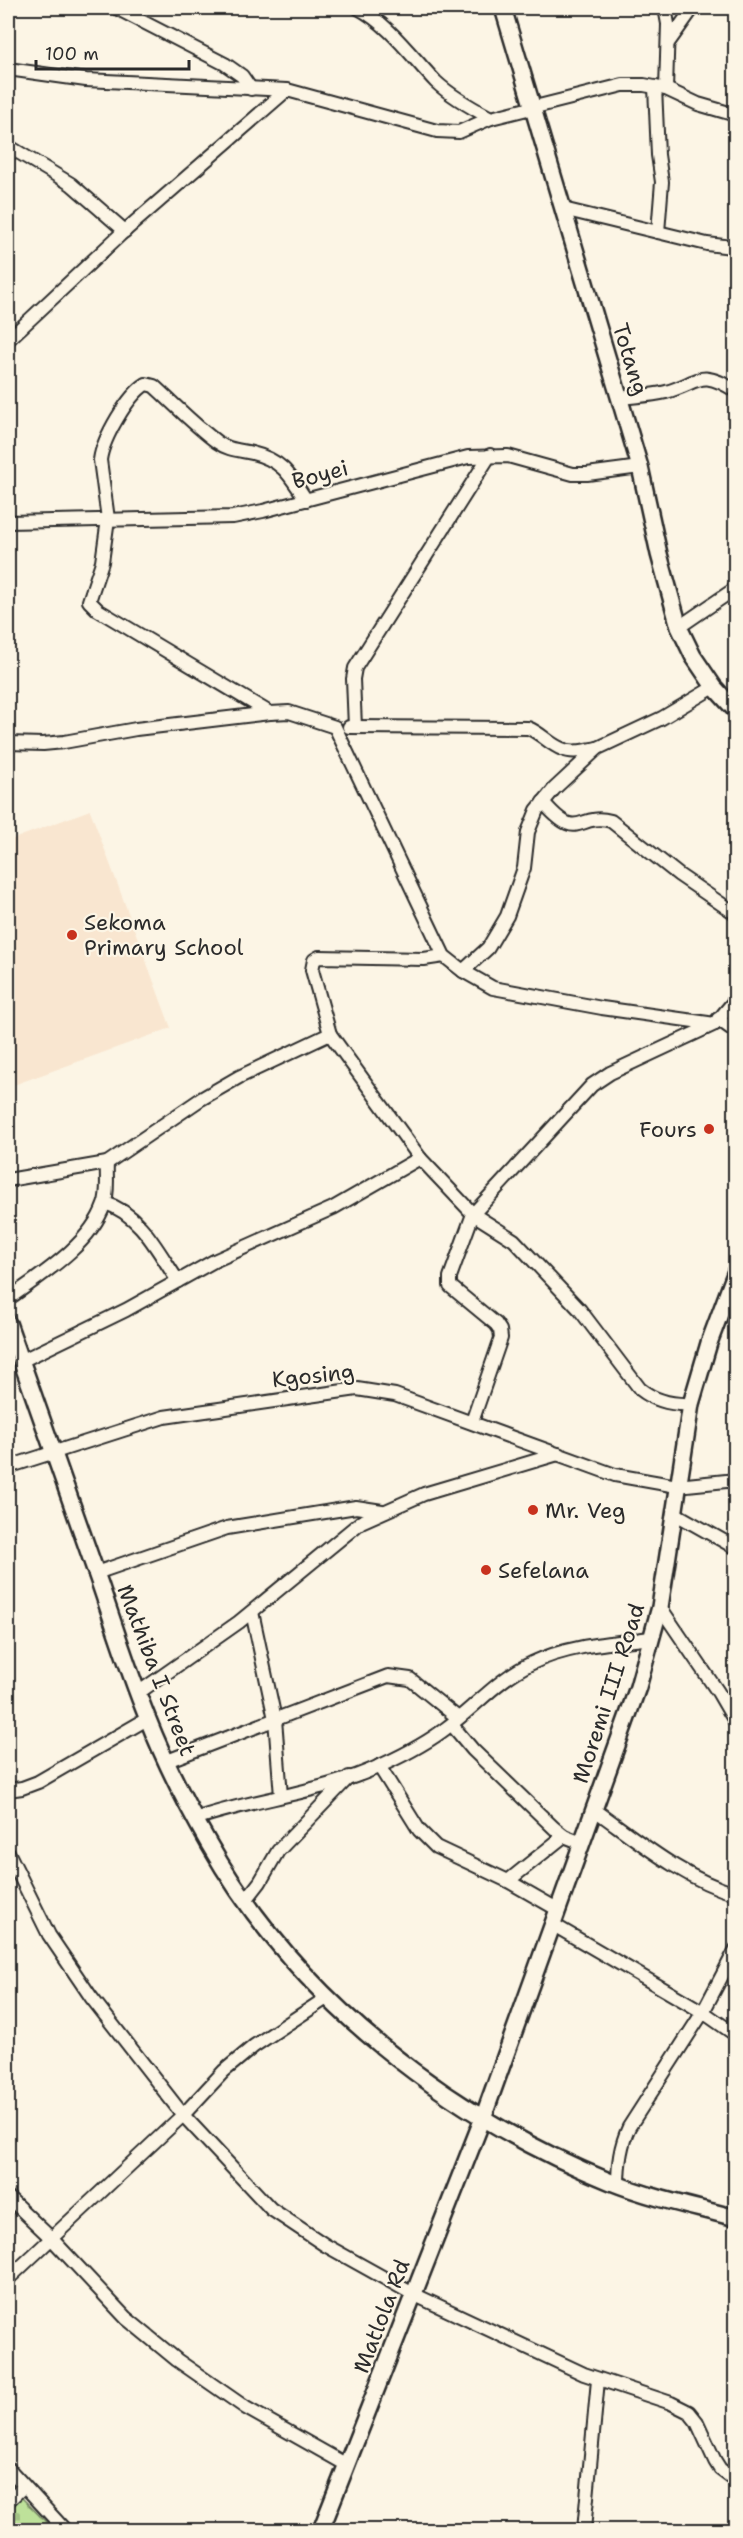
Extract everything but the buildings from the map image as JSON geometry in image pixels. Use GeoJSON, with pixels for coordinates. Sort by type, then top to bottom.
{"type":"FeatureCollection","features":[{"type":"Feature","properties":{"kind":"street"},"geometry":{"type":"LineString","coordinates":[[116,8],[225,64],[242,76],[251,89]]}},
{"type":"Feature","properties":{"kind":"street"},"geometry":{"type":"LineString","coordinates":[[358,8],[374,16],[437,83],[491,117]]}},
{"type":"Feature","properties":{"kind":"street","name":"Totang"},"geometry":{"type":"LineString","coordinates":[[503,8],[640,466],[659,554],[679,627],[693,656],[714,687],[735,711]]}},
{"type":"Feature","properties":{"kind":"street"},"geometry":{"type":"LineString","coordinates":[[658,232],[662,182],[658,155],[660,88],[667,44],[665,8]]}},
{"type":"Feature","properties":{"kind":"street"},"geometry":{"type":"LineString","coordinates":[[667,44],[693,8]]}},
{"type":"Feature","properties":{"kind":"street"},"geometry":{"type":"LineString","coordinates":[[8,69],[86,80],[287,90],[437,131],[459,132],[491,117],[622,85],[660,88],[698,104],[735,115]]}},
{"type":"Feature","properties":{"kind":"street"},"geometry":{"type":"LineString","coordinates":[[8,340],[125,231],[287,90]]}},
{"type":"Feature","properties":{"kind":"street"},"geometry":{"type":"LineString","coordinates":[[8,146],[71,184],[125,231]]}},
{"type":"Feature","properties":{"kind":"street"},"geometry":{"type":"LineString","coordinates":[[563,209],[707,244],[734,245]]}},
{"type":"Feature","properties":{"kind":"street"},"geometry":{"type":"LineString","coordinates":[[619,398],[665,393],[696,379],[705,378],[720,381],[735,391]]}},
{"type":"Feature","properties":{"kind":"street"},"geometry":{"type":"LineString","coordinates":[[270,712],[93,607],[89,601],[89,595],[102,562],[108,519],[100,460],[101,450],[137,390],[146,384],[154,386],[217,442],[232,450],[252,453],[272,460],[288,472],[306,500]]}},
{"type":"Feature","properties":{"kind":"street"},"geometry":{"type":"LineString","coordinates":[[355,727],[353,679],[355,668],[490,455]]}},
{"type":"Feature","properties":{"kind":"street","name":"Boyei"},"geometry":{"type":"LineString","coordinates":[[9,520],[233,517],[306,500],[448,461],[490,455],[533,461],[573,474],[640,466]]}},
{"type":"Feature","properties":{"kind":"street"},"geometry":{"type":"LineString","coordinates":[[679,627],[735,588]]}},
{"type":"Feature","properties":{"kind":"street"},"geometry":{"type":"LineString","coordinates":[[8,743],[64,742],[136,729],[270,712],[289,712],[335,727],[528,728],[539,732],[564,750],[576,752],[598,748],[662,718],[714,687]]}},
{"type":"Feature","properties":{"kind":"street"},"geometry":{"type":"LineString","coordinates":[[335,727],[444,956],[462,971],[494,988],[602,1008],[717,1022],[735,1032]]}},
{"type":"Feature","properties":{"kind":"street"},"geometry":{"type":"LineString","coordinates":[[462,971],[488,948],[507,916],[524,868],[528,832],[537,810],[554,789],[598,748]]}},
{"type":"Feature","properties":{"kind":"street"},"geometry":{"type":"LineString","coordinates":[[543,802],[557,819],[566,824],[574,826],[604,819],[611,821],[679,875],[735,914]]}},
{"type":"Feature","properties":{"kind":"street"},"geometry":{"type":"LineString","coordinates":[[444,956],[424,959],[319,957],[314,960],[312,970],[330,1034],[420,1158],[473,1214],[514,1240],[580,1310],[640,1389],[649,1396],[662,1401],[676,1405],[691,1404]]}},
{"type":"Feature","properties":{"kind":"street"},"geometry":{"type":"LineString","coordinates":[[472,1422],[501,1338],[496,1324],[450,1286],[450,1277],[473,1214],[592,1085],[610,1073],[717,1022],[735,999]]}},
{"type":"Feature","properties":{"kind":"street"},"geometry":{"type":"LineString","coordinates":[[8,1180],[107,1163],[201,1099],[239,1077],[330,1034]]}},
{"type":"Feature","properties":{"kind":"street"},"geometry":{"type":"LineString","coordinates":[[21,1361],[126,1310],[214,1261],[333,1208],[420,1158]]}},
{"type":"Feature","properties":{"kind":"street"},"geometry":{"type":"LineString","coordinates":[[8,1299],[68,1254],[96,1221],[105,1203],[107,1163]]}},
{"type":"Feature","properties":{"kind":"street"},"geometry":{"type":"LineString","coordinates":[[105,1203],[124,1211],[135,1219],[178,1281]]}},
{"type":"Feature","properties":{"kind":"street","name":"Moremi III Road"},"geometry":{"type":"LineString","coordinates":[[483,2118],[638,1687],[660,1607],[691,1404],[715,1323],[735,1270]]}},
{"type":"Feature","properties":{"kind":"street","name":"Mathiba I Street"},"geometry":{"type":"LineString","coordinates":[[8,1323],[147,1719],[195,1819],[246,1900],[290,1957],[328,1997],[418,2074],[483,2118],[564,2161],[618,2185],[735,2218]]}},
{"type":"Feature","properties":{"kind":"street","name":"Kgosing"},"geometry":{"type":"LineString","coordinates":[[8,1467],[164,1418],[357,1389],[395,1395],[615,1475],[677,1486],[735,1480]]}},
{"type":"Feature","properties":{"kind":"street"},"geometry":{"type":"LineString","coordinates":[[138,1693],[252,1612],[343,1535],[382,1511],[424,1494],[558,1454]]}},
{"type":"Feature","properties":{"kind":"street"},"geometry":{"type":"LineString","coordinates":[[96,1573],[227,1528],[356,1507],[382,1511]]}},
{"type":"Feature","properties":{"kind":"street"},"geometry":{"type":"LineString","coordinates":[[674,1513],[735,1548]]}},
{"type":"Feature","properties":{"kind":"street"},"geometry":{"type":"LineString","coordinates":[[660,1607],[718,1692],[735,1723]]}},
{"type":"Feature","properties":{"kind":"street"},"geometry":{"type":"LineString","coordinates":[[252,1612],[275,1719],[281,1796]]}},
{"type":"Feature","properties":{"kind":"street"},"geometry":{"type":"LineString","coordinates":[[195,1819],[350,1777],[379,1766],[426,1742],[455,1722],[495,1686],[538,1660],[595,1645],[651,1638]]}},
{"type":"Feature","properties":{"kind":"street"},"geometry":{"type":"LineString","coordinates":[[167,1761],[388,1676],[410,1679],[455,1722],[485,1761],[564,1836],[582,1843]]}},
{"type":"Feature","properties":{"kind":"street"},"geometry":{"type":"LineString","coordinates":[[8,1790],[38,1782],[147,1719]]}},
{"type":"Feature","properties":{"kind":"street"},"geometry":{"type":"LineString","coordinates":[[379,1766],[419,1830],[436,1846],[508,1881],[557,1909]]}},
{"type":"Feature","properties":{"kind":"street"},"geometry":{"type":"LineString","coordinates":[[246,1900],[260,1882],[278,1851],[350,1777]]}},
{"type":"Feature","properties":{"kind":"street"},"geometry":{"type":"LineString","coordinates":[[595,1810],[683,1872],[701,1882],[735,1894]]}},
{"type":"Feature","properties":{"kind":"street"},"geometry":{"type":"LineString","coordinates":[[508,1881],[564,1836]]}},
{"type":"Feature","properties":{"kind":"street"},"geometry":{"type":"LineString","coordinates":[[8,1852],[49,1935],[91,1997],[183,2115],[271,2209],[325,2245],[413,2294],[598,2380],[671,2403],[689,2412],[697,2422],[720,2469],[735,2481]]}},
{"type":"Feature","properties":{"kind":"street"},"geometry":{"type":"LineString","coordinates":[[552,1924],[704,2012],[735,2035]]}},
{"type":"Feature","properties":{"kind":"street"},"geometry":{"type":"LineString","coordinates":[[618,2185],[619,2157],[629,2127],[704,2012],[735,1949]]}},
{"type":"Feature","properties":{"kind":"street"},"geometry":{"type":"LineString","coordinates":[[8,2279],[183,2115],[224,2071],[254,2046],[328,1997]]}},
{"type":"Feature","properties":{"kind":"street","name":"Matlola Rd"},"geometry":{"type":"LineString","coordinates":[[321,2530],[483,2118]]}},
{"type":"Feature","properties":{"kind":"street"},"geometry":{"type":"LineString","coordinates":[[8,2197],[51,2238],[126,2318],[177,2360],[246,2408],[347,2465]]}},
{"type":"Feature","properties":{"kind":"street"},"geometry":{"type":"LineString","coordinates":[[584,2530],[598,2380]]}},
{"type":"Feature","properties":{"kind":"street"},"geometry":{"type":"LineString","coordinates":[[8,2468],[23,2487],[65,2530]]}},
{"type":"Feature","properties":{"kind":"street"},"geometry":{"type":"LineString","coordinates":[[8,2501],[23,2487]]}},
{"type":"Feature","properties":{"kind":"shaded area","name":"Sekoma Primary School"},"geometry":{"type":"Polygon","coordinates":[[[90,810],[171,1028],[8,1087],[8,841],[90,810]]]}},
{"type":"Feature","properties":{"kind":"green space"},"geometry":{"type":"Polygon","coordinates":[[[21,2497],[54,2530],[8,2530],[8,2510],[21,2497]]]}},
{"type":"Feature","properties":{"kind":"place","name":"Sekoma Primary School"},"geometry":{"type":"Point","coordinates":[72,935]}},
{"type":"Feature","properties":{"kind":"place","name":"Fours"},"geometry":{"type":"Point","coordinates":[709,1129]}},
{"type":"Feature","properties":{"kind":"place","name":"Mr. Veg"},"geometry":{"type":"Point","coordinates":[533,1510]}},
{"type":"Feature","properties":{"kind":"place","name":"Sefelana"},"geometry":{"type":"Point","coordinates":[486,1570]}}]}
